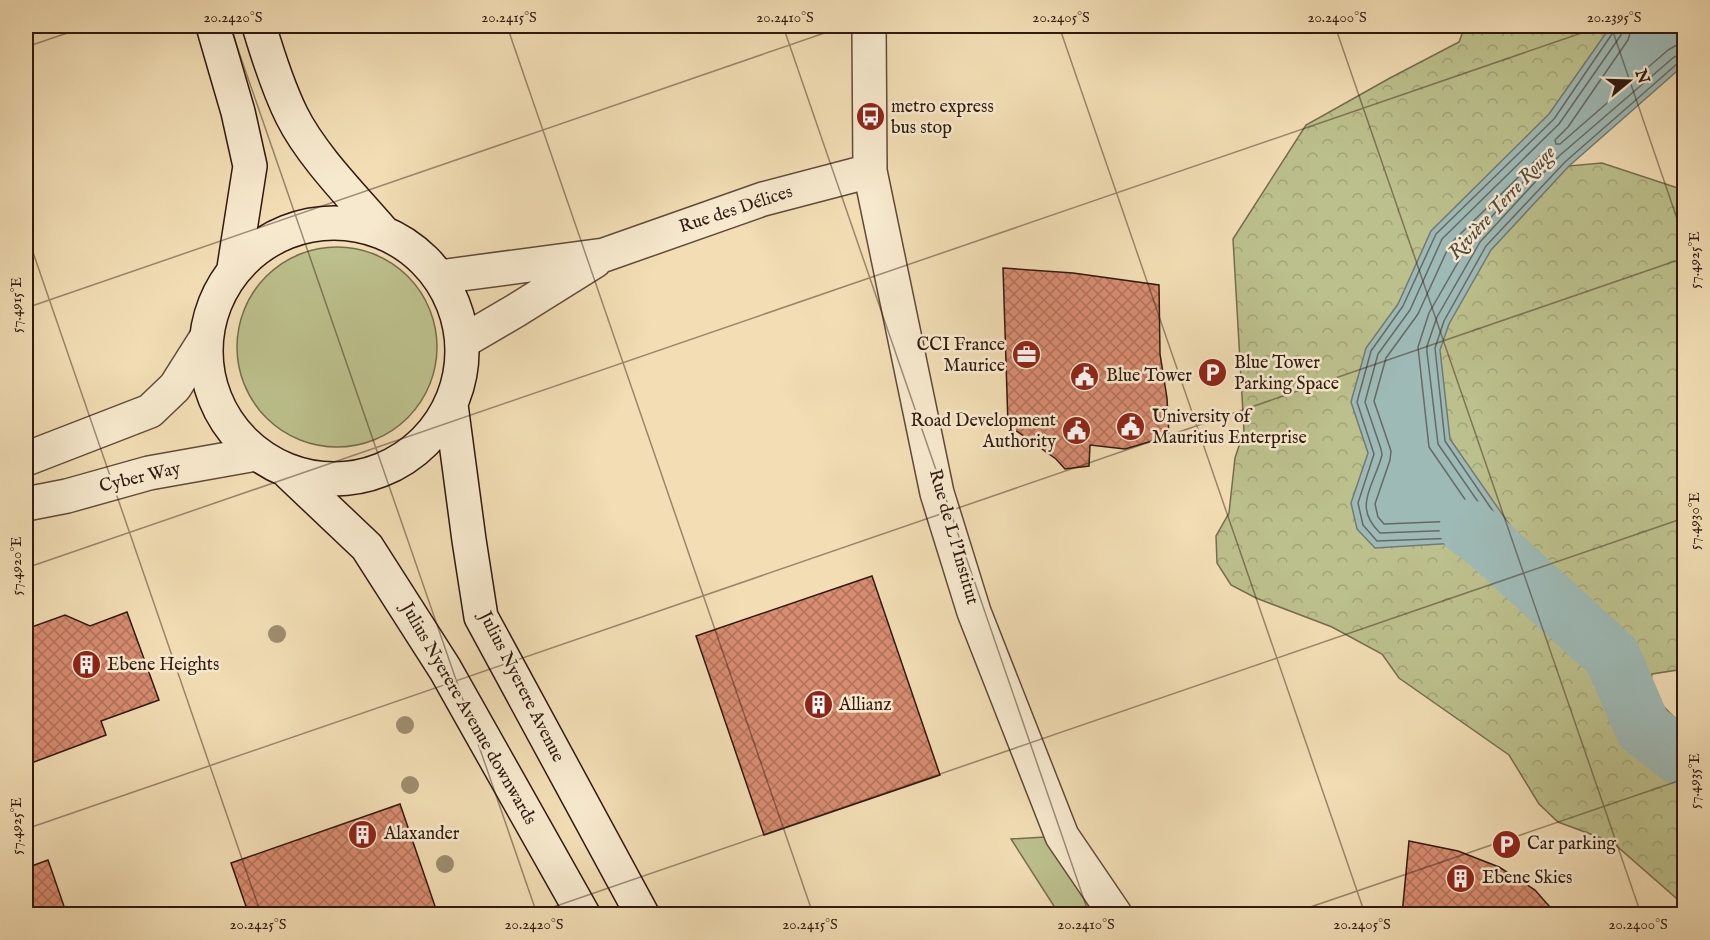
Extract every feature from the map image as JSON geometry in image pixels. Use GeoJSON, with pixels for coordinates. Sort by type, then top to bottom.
{"type":"FeatureCollection","features":[{"type":"Feature","properties":{"kind":"main road"},"geometry":{"type":"LineString","coordinates":[[213,26],[238,112],[250,166],[234,268]]}},
{"type":"Feature","properties":{"kind":"main road"},"geometry":{"type":"LineString","coordinates":[[259,26],[292,117],[315,152],[383,232]]}},
{"type":"Feature","properties":{"kind":"main road","name":"Rue de L l'Institut"},"geometry":{"type":"LineString","coordinates":[[869,26],[870,171],[937,493],[974,612],[1062,836],[1115,915]]}},
{"type":"Feature","properties":{"kind":"main road","name":"Rue des Délices"},"geometry":{"type":"LineString","coordinates":[[439,277],[604,255],[763,199],[870,171]]}},
{"type":"Feature","properties":{"kind":"main road"},"geometry":{"type":"LineString","coordinates":[[343,222],[383,232],[414,250],[439,277],[455,308],[462,342],[461,374],[451,405],[430,438],[401,462],[383,470],[365,477],[327,481],[289,473],[256,454],[226,422],[208,382],[206,338],[215,301],[234,268],[265,241],[303,225],[343,222]]}},
{"type":"Feature","properties":{"kind":"main road","name":"Rue des Délices"},"geometry":{"type":"LineString","coordinates":[[462,342],[604,255]]}},
{"type":"Feature","properties":{"kind":"main road"},"geometry":{"type":"LineString","coordinates":[[26,459],[150,411],[175,387],[206,338]]}},
{"type":"Feature","properties":{"kind":"main road","name":"Julius Nyerere Avenue"},"geometry":{"type":"LineString","coordinates":[[451,405],[481,617],[642,915]]}},
{"type":"Feature","properties":{"kind":"main road","name":"Cyber Way"},"geometry":{"type":"LineString","coordinates":[[26,504],[67,496],[150,473],[256,454]]}},
{"type":"Feature","properties":{"kind":"main road","name":"Julius Nyerere Avenue downwards"},"geometry":{"type":"LineString","coordinates":[[289,473],[366,547],[446,669],[583,915]]}},
{"type":"Feature","properties":{"kind":"green space"},"geometry":{"type":"Polygon","coordinates":[[[1465,26],[1609,26],[1569,166],[1602,163],[1684,190],[1684,669],[1652,674],[1650,688],[1658,701],[1684,727],[1684,914],[1676,898],[1612,842],[1558,822],[1539,804],[1509,755],[1399,678],[1382,654],[1332,627],[1256,598],[1231,585],[1217,563],[1216,536],[1229,513],[1235,458],[1244,431],[1233,239],[1306,125],[1459,42],[1465,26]]]}},
{"type":"Feature","properties":{"kind":"green space"},"geometry":{"type":"Polygon","coordinates":[[[327,247],[347,247],[366,251],[384,259],[408,276],[420,291],[433,318],[437,347],[433,376],[420,403],[408,418],[393,430],[366,443],[347,447],[327,447],[308,443],[290,435],[273,424],[260,411],[241,376],[237,357],[237,337],[241,318],[249,300],[260,283],[273,270],[308,251],[327,247]]]}},
{"type":"Feature","properties":{"kind":"green space"},"geometry":{"type":"Polygon","coordinates":[[[1062,836],[1115,914],[1059,914],[1011,839],[1062,836]]]}},
{"type":"Feature","properties":{"kind":"water"},"geometry":{"type":"Polygon","coordinates":[[[1611,26],[1684,26],[1684,65],[1569,166],[1491,250],[1449,324],[1440,350],[1450,439],[1532,557],[1524,586],[1457,543],[1375,548],[1357,529],[1351,503],[1368,453],[1351,402],[1366,348],[1398,304],[1431,231],[1549,114],[1611,26]]]}},
{"type":"Feature","properties":{"kind":"building","name":"Blue Tower"},"geometry":{"type":"Polygon","coordinates":[[[1003,268],[1073,273],[1159,285],[1160,354],[1167,398],[1169,436],[1125,449],[1090,445],[1089,466],[1065,469],[1056,459],[1008,425],[1003,268]]]}},
{"type":"Feature","properties":{"kind":"building","name":"Allianz"},"geometry":{"type":"Polygon","coordinates":[[[872,576],[940,775],[764,835],[696,636],[872,576]]]}},
{"type":"Feature","properties":{"kind":"building","name":"Ebene Heights"},"geometry":{"type":"Polygon","coordinates":[[[127,612],[159,700],[101,721],[106,735],[26,765],[26,629],[65,615],[90,626],[127,612]]]}},
{"type":"Feature","properties":{"kind":"building","name":"Alaxander"},"geometry":{"type":"Polygon","coordinates":[[[400,804],[438,915],[249,915],[231,863],[400,804]]]}},
{"type":"Feature","properties":{"kind":"building","name":"Ebene Skies"},"geometry":{"type":"Polygon","coordinates":[[[1409,841],[1458,851],[1499,867],[1535,890],[1557,915],[1402,915],[1409,841]]]}},
{"type":"Feature","properties":{"kind":"building"},"geometry":{"type":"Polygon","coordinates":[[[48,860],[67,915],[26,915],[26,868],[48,860]]]}},
{"type":"Feature","properties":{"kind":"waterway","name":"Rivière Terre Rouge"},"geometry":{"type":"LineString","coordinates":[[1468,528],[1486,541],[1612,656],[1643,728],[1684,758]]}},
{"type":"Feature","properties":{"kind":"place","name":"metro express bus stop"},"geometry":{"type":"Point","coordinates":[870,117]}},
{"type":"Feature","properties":{"kind":"place","name":"CCI France Maurice"},"geometry":{"type":"Point","coordinates":[1026,355]}},
{"type":"Feature","properties":{"kind":"place","name":"Blue Tower Parking Space"},"geometry":{"type":"Point","coordinates":[1213,373]}},
{"type":"Feature","properties":{"kind":"place","name":"Blue Tower"},"geometry":{"type":"Point","coordinates":[1085,376]}},
{"type":"Feature","properties":{"kind":"place","name":"University of Mauritius Enterprise"},"geometry":{"type":"Point","coordinates":[1131,427]}},
{"type":"Feature","properties":{"kind":"place","name":"Road Development Authority"},"geometry":{"type":"Point","coordinates":[1077,431]}},
{"type":"Feature","properties":{"kind":"place","name":"Ebene Heights"},"geometry":{"type":"Point","coordinates":[86,665]}},
{"type":"Feature","properties":{"kind":"place","name":"Allianz"},"geometry":{"type":"Point","coordinates":[818,705]}},
{"type":"Feature","properties":{"kind":"place","name":"Alaxander"},"geometry":{"type":"Point","coordinates":[363,834]}},
{"type":"Feature","properties":{"kind":"place","name":"Car parking"},"geometry":{"type":"Point","coordinates":[1506,844]}},
{"type":"Feature","properties":{"kind":"place","name":"Ebene Skies"},"geometry":{"type":"Point","coordinates":[1461,878]}}]}
